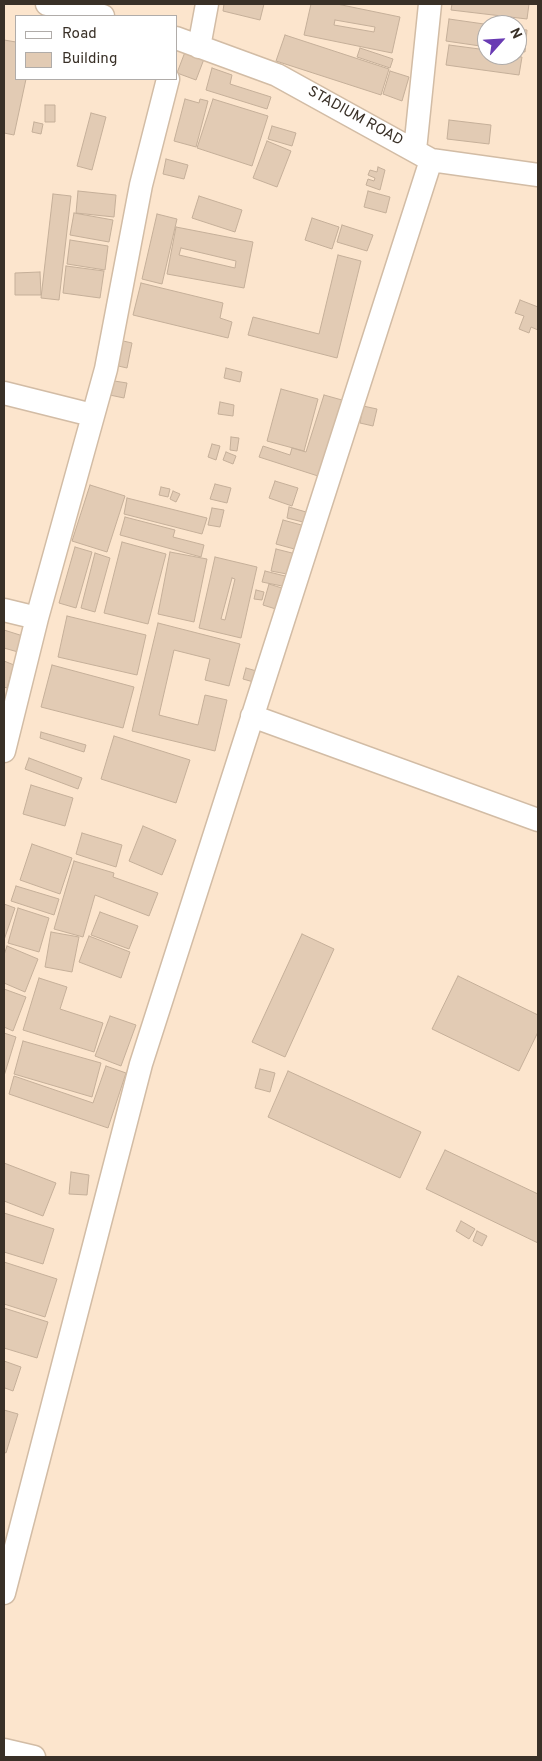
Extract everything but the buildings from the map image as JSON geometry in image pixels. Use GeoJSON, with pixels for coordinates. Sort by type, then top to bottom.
{"type":"FeatureCollection","features":[{"type":"Feature","properties":{"kind":"street"},"geometry":{"type":"LineString","coordinates":[[47,4],[98,15]]}},
{"type":"Feature","properties":{"kind":"street"},"geometry":{"type":"LineString","coordinates":[[200,47],[206,4]]}},
{"type":"Feature","properties":{"kind":"street"},"geometry":{"type":"LineString","coordinates":[[4,1593],[11,1536],[141,1064],[252,716],[423,155],[430,4]]}},
{"type":"Feature","properties":{"kind":"street","name":"STADIUM ROAD"},"geometry":{"type":"LineString","coordinates":[[178,41],[200,47],[277,75],[423,155],[538,175]]}},
{"type":"Feature","properties":{"kind":"street"},"geometry":{"type":"LineString","coordinates":[[4,751],[37,618],[106,369],[140,184],[168,80]]}},
{"type":"Feature","properties":{"kind":"street"},"geometry":{"type":"LineString","coordinates":[[4,392],[92,415]]}},
{"type":"Feature","properties":{"kind":"street"},"geometry":{"type":"LineString","coordinates":[[4,610],[37,618]]}},
{"type":"Feature","properties":{"kind":"street"},"geometry":{"type":"LineString","coordinates":[[252,716],[538,820]]}},
{"type":"Feature","properties":{"kind":"street"},"geometry":{"type":"LineString","coordinates":[[4,1750],[34,1757]]}}]}
